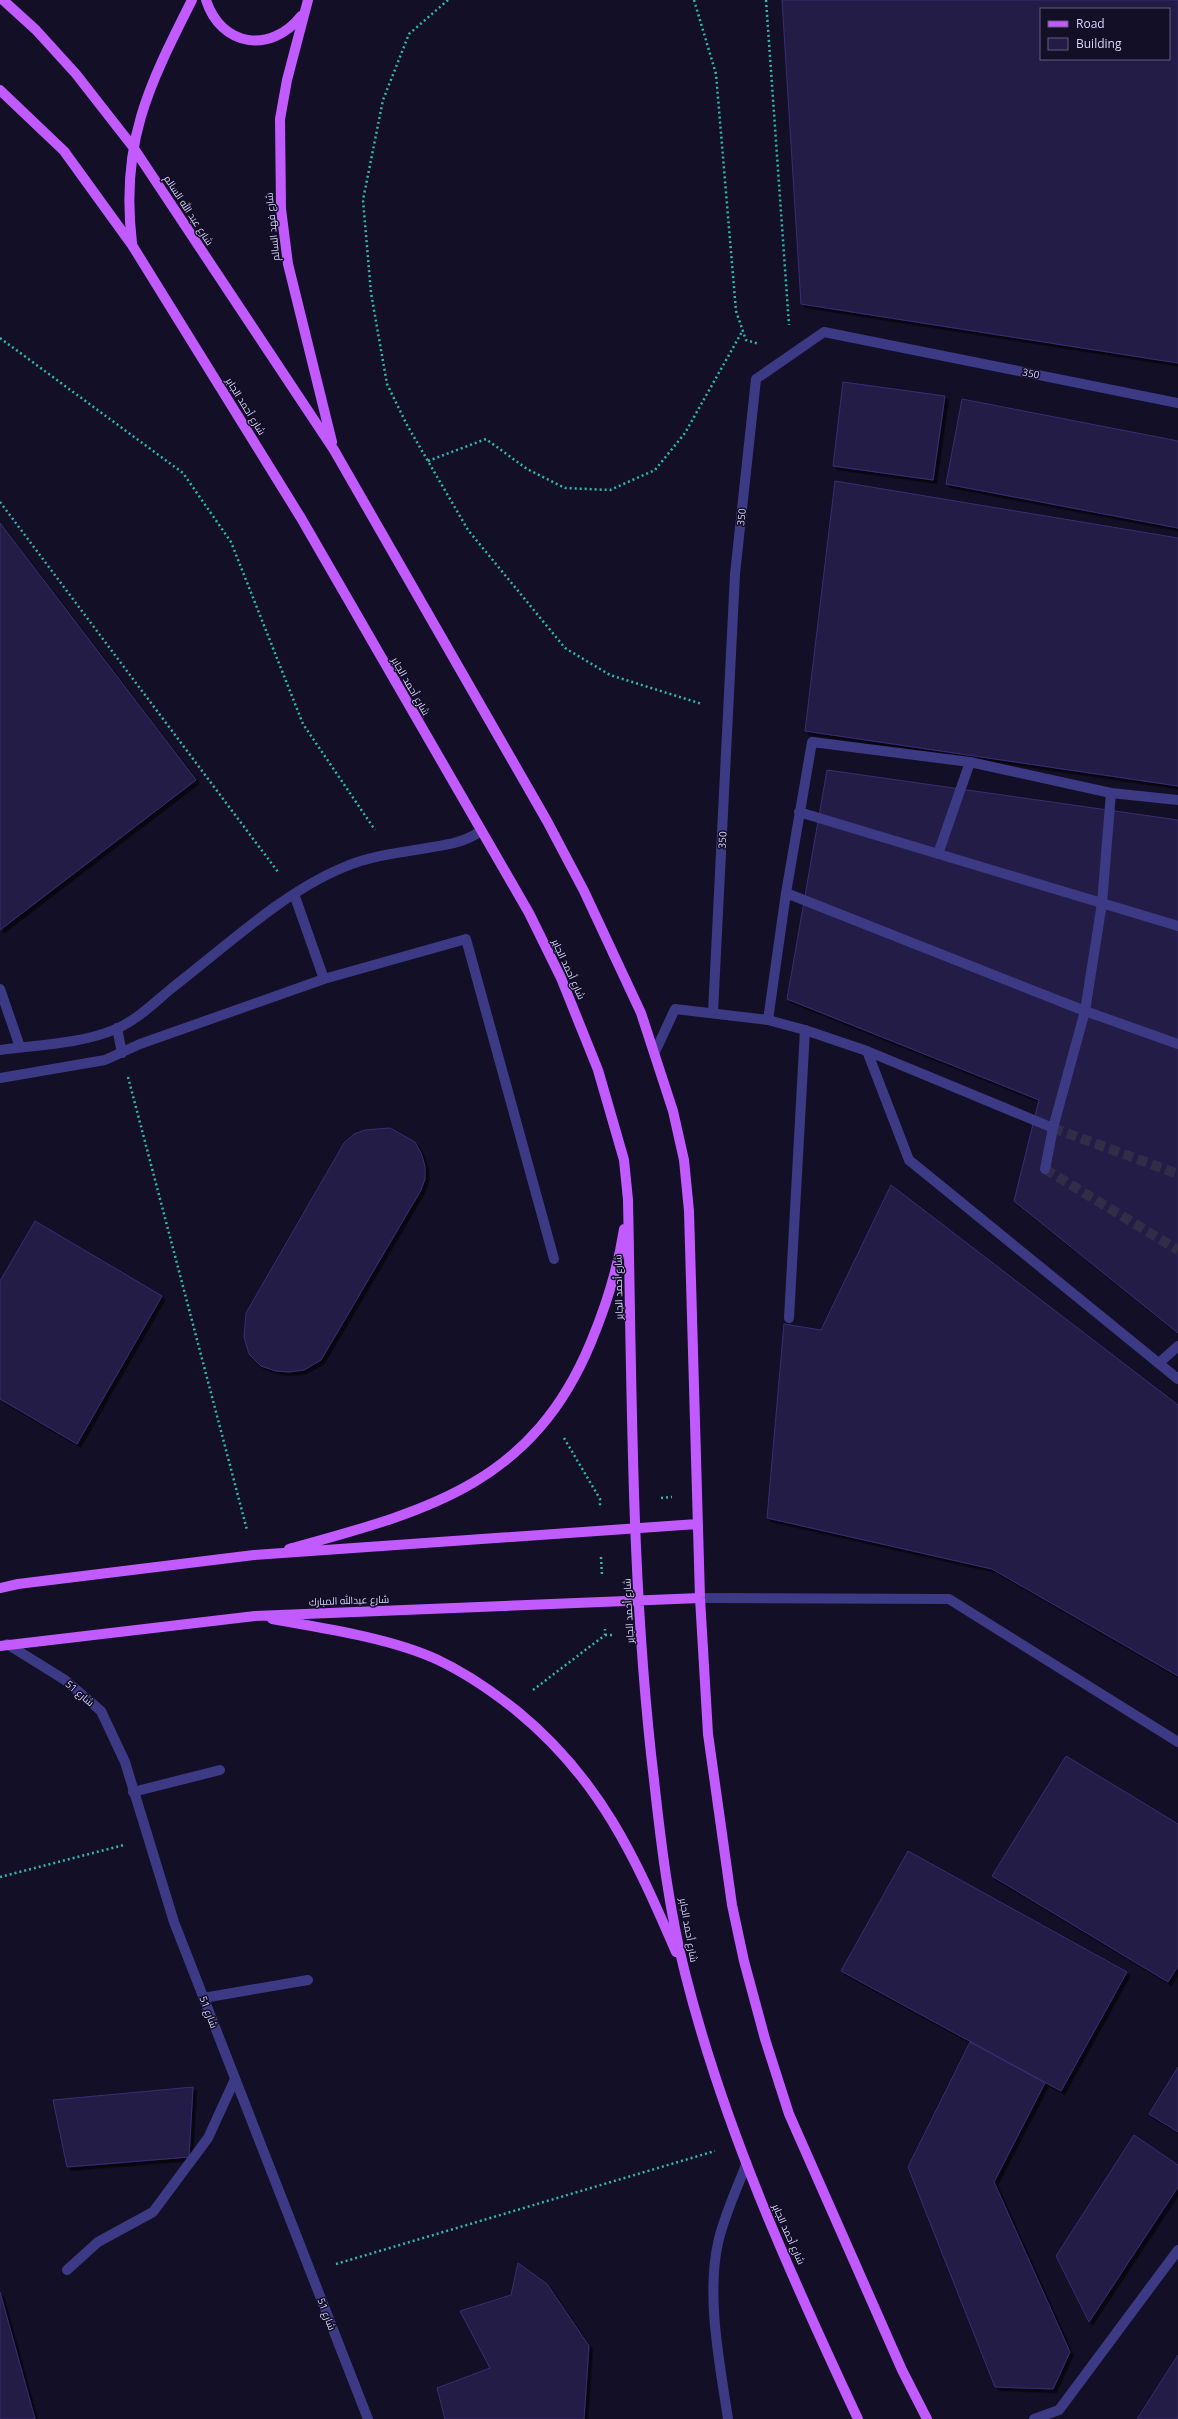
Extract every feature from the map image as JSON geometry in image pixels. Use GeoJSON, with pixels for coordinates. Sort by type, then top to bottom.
{"type":"FeatureCollection","features":[{"type":"Feature","properties":{"kind":"main road","name":"شارع عبد الله السالم"},"geometry":{"type":"LineString","coordinates":[[3,0],[36,30],[76,74],[133,147],[334,450]]}},
{"type":"Feature","properties":{"kind":"main road"},"geometry":{"type":"LineString","coordinates":[[132,245],[128,196],[133,147],[140,113],[153,79],[192,0]]}},
{"type":"Feature","properties":{"kind":"main road"},"geometry":{"type":"LineString","coordinates":[[206,0],[211,15],[222,27],[234,36],[249,41],[266,40],[280,35],[293,26],[303,14]]}},
{"type":"Feature","properties":{"kind":"main road","name":"شارع فهد السالم"},"geometry":{"type":"LineString","coordinates":[[308,0],[303,14],[287,80],[280,119],[281,209],[288,264],[334,450]]}},
{"type":"Feature","properties":{"kind":"main road"},"geometry":{"type":"LineString","coordinates":[[0,90],[64,151],[132,245]]}},
{"type":"Feature","properties":{"kind":"main road","name":"شارع أحمد الجابر"},"geometry":{"type":"LineString","coordinates":[[132,245],[301,518],[529,913],[583,1029],[613,1119],[624,1160],[628,1200],[639,1601],[649,1741],[662,1848],[684,1969],[704,2045],[746,2166],[858,2419]]}},
{"type":"Feature","properties":{"kind":"main road"},"geometry":{"type":"LineString","coordinates":[[334,450],[547,821],[584,891],[621,967],[655,1052],[673,1111],[684,1160],[689,1211],[697,1524],[708,1734],[722,1845],[744,1961],[763,2032],[789,2114],[899,2363],[926,2419]]}},
{"type":"Feature","properties":{"kind":"main road"},"geometry":{"type":"LineString","coordinates":[[268,1554],[371,1526],[443,1499],[494,1471],[535,1434],[551,1415],[573,1383],[598,1326],[615,1272],[628,1200]]}},
{"type":"Feature","properties":{"kind":"main road"},"geometry":{"type":"LineString","coordinates":[[0,1588],[18,1584],[254,1555],[697,1524]]}},
{"type":"Feature","properties":{"kind":"main road","name":"شارع عبدالله المبارك"},"geometry":{"type":"LineString","coordinates":[[3,1645],[255,1616],[700,1598]]}},
{"type":"Feature","properties":{"kind":"main road"},"geometry":{"type":"LineString","coordinates":[[255,1616],[316,1627],[413,1650],[461,1672],[485,1686],[511,1706],[562,1752],[596,1795],[614,1821],[642,1873],[684,1969]]}},
{"type":"Feature","properties":{"kind":"street","name":"350"},"geometry":{"type":"LineString","coordinates":[[713,1012],[735,574],[756,379],[824,332],[1178,403]]}},
{"type":"Feature","properties":{"kind":"street"},"geometry":{"type":"LineString","coordinates":[[768,1020],[786,893],[812,742],[970,762],[1111,792],[1178,800]]}},
{"type":"Feature","properties":{"kind":"street"},"geometry":{"type":"LineString","coordinates":[[938,854],[970,762]]}},
{"type":"Feature","properties":{"kind":"street"},"geometry":{"type":"LineString","coordinates":[[1045,1169],[1053,1128],[1085,1011],[1102,903],[1111,792]]}},
{"type":"Feature","properties":{"kind":"street"},"geometry":{"type":"LineString","coordinates":[[799,812],[1178,926]]}},
{"type":"Feature","properties":{"kind":"street"},"geometry":{"type":"LineString","coordinates":[[0,1050],[88,1037],[117,1028],[141,1012],[294,894],[312,883],[343,867],[391,854],[456,844],[470,839],[481,831]]}},
{"type":"Feature","properties":{"kind":"street"},"geometry":{"type":"LineString","coordinates":[[786,893],[1085,1011],[1178,1044]]}},
{"type":"Feature","properties":{"kind":"street"},"geometry":{"type":"LineString","coordinates":[[294,894],[324,979]]}},
{"type":"Feature","properties":{"kind":"street"},"geometry":{"type":"LineString","coordinates":[[0,1078],[88,1064],[324,979],[466,939],[554,1259]]}},
{"type":"Feature","properties":{"kind":"street"},"geometry":{"type":"LineString","coordinates":[[0,989],[20,1047]]}},
{"type":"Feature","properties":{"kind":"street"},"geometry":{"type":"LineString","coordinates":[[655,1052],[675,1009],[713,1012],[768,1020],[805,1030],[867,1051],[1053,1128]]}},
{"type":"Feature","properties":{"kind":"street"},"geometry":{"type":"LineString","coordinates":[[117,1028],[122,1053]]}},
{"type":"Feature","properties":{"kind":"street"},"geometry":{"type":"LineString","coordinates":[[789,1318],[805,1030]]}},
{"type":"Feature","properties":{"kind":"street"},"geometry":{"type":"LineString","coordinates":[[867,1051],[909,1160],[1178,1379]]}},
{"type":"Feature","properties":{"kind":"street"},"geometry":{"type":"LineString","coordinates":[[1158,1363],[1178,1346]]}},
{"type":"Feature","properties":{"kind":"street"},"geometry":{"type":"LineString","coordinates":[[700,1598],[949,1599],[1178,1742]]}},
{"type":"Feature","properties":{"kind":"street","name":"شارع 51"},"geometry":{"type":"LineString","coordinates":[[3,1645],[65,1680],[102,1711],[125,1762],[174,1922],[368,2419]]}},
{"type":"Feature","properties":{"kind":"street"},"geometry":{"type":"LineString","coordinates":[[134,1792],[220,1770]]}},
{"type":"Feature","properties":{"kind":"street"},"geometry":{"type":"LineString","coordinates":[[203,1998],[308,1980]]}},
{"type":"Feature","properties":{"kind":"street"},"geometry":{"type":"LineString","coordinates":[[67,2270],[98,2242],[153,2212],[208,2138],[235,2079]]}},
{"type":"Feature","properties":{"kind":"street"},"geometry":{"type":"LineString","coordinates":[[728,2419],[718,2344],[714,2271],[718,2243],[730,2206],[746,2166]]}},
{"type":"Feature","properties":{"kind":"street"},"geometry":{"type":"LineString","coordinates":[[1034,2419],[1059,2410],[1178,2250]]}},
{"type":"Feature","properties":{"kind":"path"},"geometry":{"type":"LineString","coordinates":[[448,0],[409,34],[383,100],[363,200],[371,293],[387,384],[428,461],[468,530],[565,648],[610,675],[728,712]]}},
{"type":"Feature","properties":{"kind":"path"},"geometry":{"type":"LineString","coordinates":[[694,0],[716,74],[736,311],[746,340],[792,354],[766,0]]}},
{"type":"Feature","properties":{"kind":"path"},"geometry":{"type":"LineString","coordinates":[[428,461],[486,439],[527,469],[565,488],[610,490],[655,470],[685,433],[743,330]]}},
{"type":"Feature","properties":{"kind":"path"},"geometry":{"type":"LineString","coordinates":[[0,338],[183,473],[231,542],[303,724],[391,854]]}},
{"type":"Feature","properties":{"kind":"path"},"geometry":{"type":"LineString","coordinates":[[0,502],[294,894]]}},
{"type":"Feature","properties":{"kind":"path"},"geometry":{"type":"LineString","coordinates":[[122,1053],[254,1555]]}},
{"type":"Feature","properties":{"kind":"path"},"geometry":{"type":"LineString","coordinates":[[511,1706],[605,1635],[600,1499],[551,1415]]}},
{"type":"Feature","properties":{"kind":"path"},"geometry":{"type":"LineString","coordinates":[[0,1877],[148,1838]]}},
{"type":"Feature","properties":{"kind":"path"},"geometry":{"type":"LineString","coordinates":[[311,2272],[738,2144]]}},
{"type":"Feature","properties":{"kind":"building"},"geometry":{"type":"Polygon","coordinates":[[[782,0],[1178,0],[1178,363],[801,304],[782,0]]]}},
{"type":"Feature","properties":{"kind":"building"},"geometry":{"type":"Polygon","coordinates":[[[843,382],[945,396],[933,480],[833,466],[843,382]]]}},
{"type":"Feature","properties":{"kind":"building"},"geometry":{"type":"Polygon","coordinates":[[[962,399],[1178,441],[1178,528],[946,484],[962,399]]]}},
{"type":"Feature","properties":{"kind":"building"},"geometry":{"type":"Polygon","coordinates":[[[835,481],[1178,538],[1178,786],[805,731],[835,481]]]}},
{"type":"Feature","properties":{"kind":"building"},"geometry":{"type":"Polygon","coordinates":[[[0,523],[196,780],[0,930],[0,523]]]}},
{"type":"Feature","properties":{"kind":"building"},"geometry":{"type":"Polygon","coordinates":[[[827,770],[1178,820],[1178,1333],[1014,1201],[1039,1100],[787,999],[827,770]]]}},
{"type":"Feature","properties":{"kind":"building"},"geometry":{"type":"Polygon","coordinates":[[[390,1128],[415,1142],[421,1153],[425,1166],[425,1179],[421,1190],[321,1360],[304,1370],[289,1372],[276,1371],[261,1366],[249,1354],[244,1337],[246,1313],[344,1143],[354,1134],[365,1130],[390,1128]]]}},
{"type":"Feature","properties":{"kind":"building"},"geometry":{"type":"Polygon","coordinates":[[[891,1185],[1178,1405],[1178,1676],[992,1569],[767,1518],[784,1324],[821,1330],[891,1185]]]}},
{"type":"Feature","properties":{"kind":"building"},"geometry":{"type":"Polygon","coordinates":[[[35,1221],[162,1296],[77,1444],[0,1399],[0,1281],[35,1221]]]}},
{"type":"Feature","properties":{"kind":"building"},"geometry":{"type":"Polygon","coordinates":[[[1066,1756],[1178,1824],[1178,1966],[1168,1982],[992,1876],[1066,1756]]]}},
{"type":"Feature","properties":{"kind":"building"},"geometry":{"type":"Polygon","coordinates":[[[908,1851],[1127,1972],[1061,2091],[841,1971],[908,1851]]]}},
{"type":"Feature","properties":{"kind":"building"},"geometry":{"type":"Polygon","coordinates":[[[970,2042],[1045,2083],[994,2182],[1070,2352],[1053,2389],[995,2387],[908,2167],[970,2042]]]}},
{"type":"Feature","properties":{"kind":"building"},"geometry":{"type":"Polygon","coordinates":[[[1178,2067],[1178,2132],[1149,2114],[1178,2067]]]}},
{"type":"Feature","properties":{"kind":"building"},"geometry":{"type":"Polygon","coordinates":[[[193,2087],[189,2157],[67,2167],[53,2100],[193,2087]]]}},
{"type":"Feature","properties":{"kind":"building"},"geometry":{"type":"Polygon","coordinates":[[[1134,2135],[1178,2165],[1178,2187],[1089,2322],[1056,2256],[1134,2135]]]}},
{"type":"Feature","properties":{"kind":"building"},"geometry":{"type":"Polygon","coordinates":[[[518,2263],[547,2284],[589,2346],[584,2419],[445,2419],[437,2388],[490,2368],[460,2311],[511,2295],[518,2263]]]}},
{"type":"Feature","properties":{"kind":"building"},"geometry":{"type":"Polygon","coordinates":[[[0,2292],[35,2419],[0,2419],[0,2292]]]}},
{"type":"Feature","properties":{"kind":"building"},"geometry":{"type":"Polygon","coordinates":[[[1178,2355],[1178,2419],[1137,2419],[1178,2355]]]}},
{"type":"Feature","properties":{"kind":"tunnel"},"geometry":{"type":"LineString","coordinates":[[1053,1128],[1178,1174]]}},
{"type":"Feature","properties":{"kind":"tunnel"},"geometry":{"type":"LineString","coordinates":[[1045,1169],[1178,1250]]}}]}
